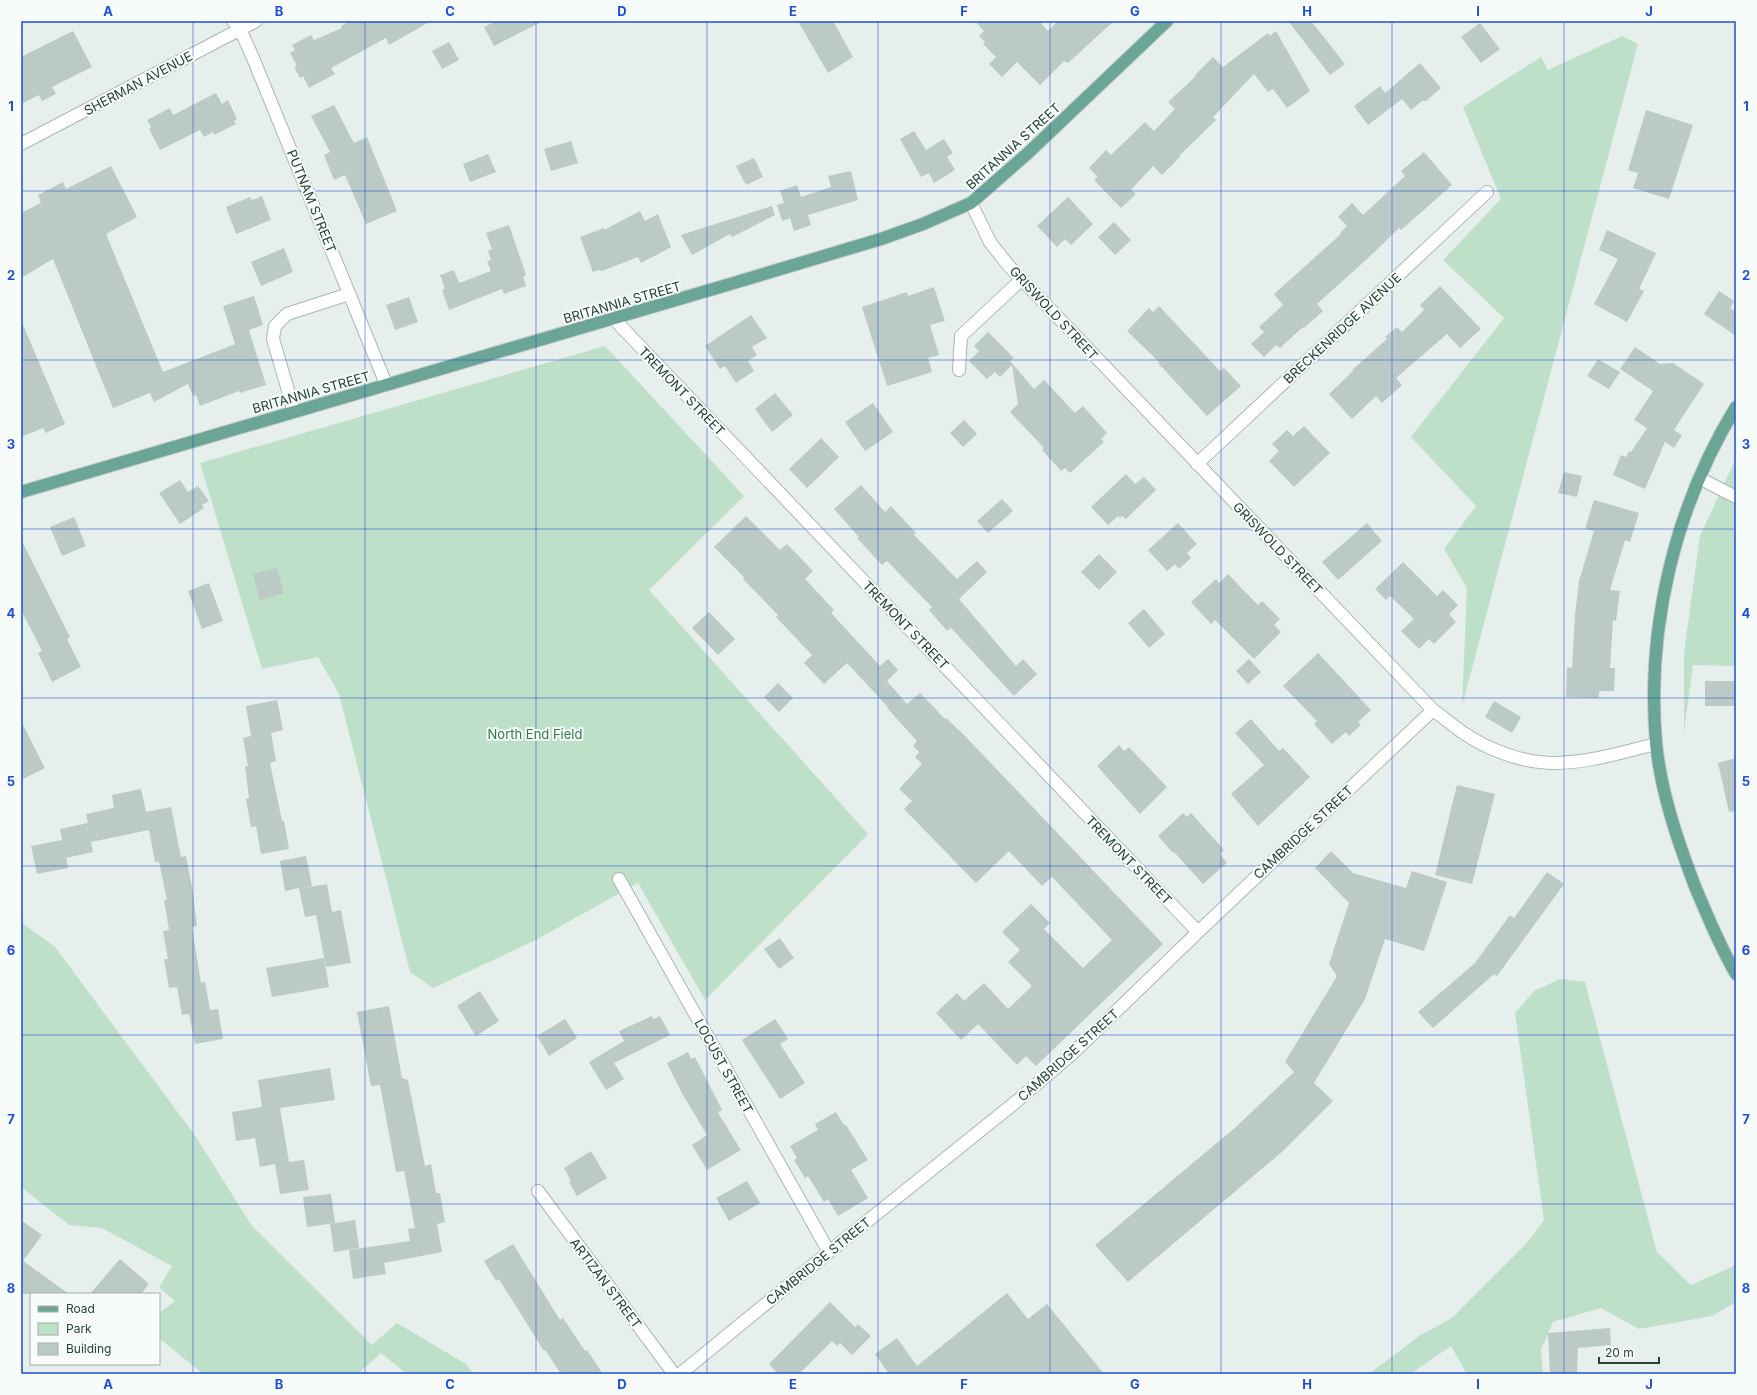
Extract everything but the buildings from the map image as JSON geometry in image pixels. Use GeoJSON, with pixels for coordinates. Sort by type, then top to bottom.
{"type":"FeatureCollection","features":[{"type":"Feature","properties":{"kind":"main road","name":"BRITANNIA STREET"},"geometry":{"type":"LineString","coordinates":[[21,492],[386,384],[614,319],[881,239],[923,224],[971,203],[1028,153],[1165,22]]}},
{"type":"Feature","properties":{"kind":"main road"},"geometry":{"type":"LineString","coordinates":[[1736,407],[1718,436],[1699,478],[1683,522],[1671,565],[1662,608],[1656,654],[1654,702],[1656,744],[1663,785],[1674,830],[1705,911],[1736,974]]}},
{"type":"Feature","properties":{"kind":"street","name":"SHERMAN AVENUE"},"geometry":{"type":"LineString","coordinates":[[21,144],[237,25],[256,21]]}},
{"type":"Feature","properties":{"kind":"street","name":"PUTNAM STREET"},"geometry":{"type":"LineString","coordinates":[[237,25],[253,58],[386,384]]}},
{"type":"Feature","properties":{"kind":"street","name":"BRECKENRIDGE AVENUE"},"geometry":{"type":"LineString","coordinates":[[1197,464],[1487,192]]}},
{"type":"Feature","properties":{"kind":"street","name":"GRISWOLD STREET"},"geometry":{"type":"LineString","coordinates":[[971,203],[990,242],[1022,279],[1433,710],[1463,733],[1494,749],[1523,760],[1554,763],[1594,759],[1656,744]]}},
{"type":"Feature","properties":{"kind":"street"},"geometry":{"type":"LineString","coordinates":[[959,370],[961,336],[1022,279]]}},
{"type":"Feature","properties":{"kind":"street"},"geometry":{"type":"LineString","coordinates":[[294,411],[273,339],[275,326],[287,314],[349,294]]}},
{"type":"Feature","properties":{"kind":"street","name":"TREMONT STREET"},"geometry":{"type":"LineString","coordinates":[[614,319],[1198,932]]}},
{"type":"Feature","properties":{"kind":"street"},"geometry":{"type":"LineString","coordinates":[[1699,478],[1736,497]]}},
{"type":"Feature","properties":{"kind":"street","name":"CAMBRIDGE STREET"},"geometry":{"type":"LineString","coordinates":[[680,1374],[1017,1101],[1072,1054],[1198,932],[1433,710]]}},
{"type":"Feature","properties":{"kind":"street","name":"LOCUST STREET"},"geometry":{"type":"LineString","coordinates":[[619,879],[829,1252]]}},
{"type":"Feature","properties":{"kind":"street","name":"ARTIZAN STREET"},"geometry":{"type":"LineString","coordinates":[[538,1191],[674,1374]]}},
{"type":"Feature","properties":{"kind":"green space"},"geometry":{"type":"Polygon","coordinates":[[[1622,36],[1638,44],[1462,706],[1467,588],[1444,549],[1476,506],[1411,437],[1504,318],[1443,260],[1501,199],[1463,107],[1541,57],[1548,70],[1622,36]]]}},
{"type":"Feature","properties":{"kind":"green space","name":"North End Field"},"geometry":{"type":"Polygon","coordinates":[[[605,346],[744,496],[649,590],[868,834],[705,1000],[638,883],[534,941],[433,988],[410,972],[339,694],[318,657],[262,669],[200,463],[605,346]]]}},
{"type":"Feature","properties":{"kind":"green space"},"geometry":{"type":"Polygon","coordinates":[[[1736,458],[1736,666],[1693,665],[1684,732],[1684,653],[1700,536],[1736,458]]]}},
{"type":"Feature","properties":{"kind":"green space"},"geometry":{"type":"Polygon","coordinates":[[[21,922],[55,947],[194,1134],[252,1226],[372,1345],[397,1323],[466,1364],[474,1374],[407,1374],[381,1353],[358,1374],[203,1374],[160,1339],[160,1312],[175,1301],[159,1287],[172,1266],[102,1228],[69,1225],[21,1187],[21,922]]]}},
{"type":"Feature","properties":{"kind":"green space"},"geometry":{"type":"Polygon","coordinates":[[[1560,979],[1585,982],[1657,1252],[1691,1285],[1736,1265],[1736,1302],[1712,1316],[1639,1329],[1601,1308],[1553,1322],[1541,1350],[1543,1374],[1467,1374],[1451,1346],[1410,1374],[1369,1374],[1419,1336],[1452,1318],[1527,1243],[1544,1220],[1515,1013],[1534,991],[1560,979]]]}}]}
